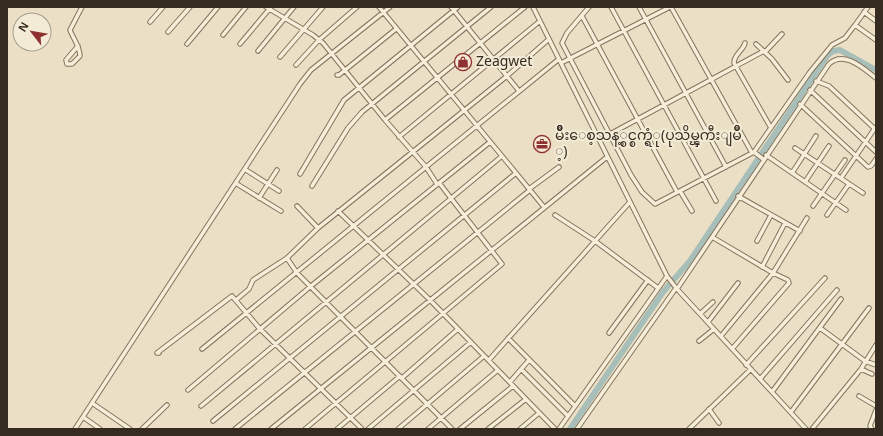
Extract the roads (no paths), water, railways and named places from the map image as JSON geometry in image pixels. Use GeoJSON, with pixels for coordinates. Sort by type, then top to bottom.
{"type":"FeatureCollection","features":[{"type":"Feature","properties":{"kind":"street"},"geometry":{"type":"LineString","coordinates":[[78,46],[66,60],[68,64],[72,64],[80,56],[78,46],[70,30],[82,7]]}},
{"type":"Feature","properties":{"kind":"street"},"geometry":{"type":"LineString","coordinates":[[150,22],[163,7]]}},
{"type":"Feature","properties":{"kind":"street"},"geometry":{"type":"LineString","coordinates":[[168,32],[190,7]]}},
{"type":"Feature","properties":{"kind":"street"},"geometry":{"type":"LineString","coordinates":[[187,44],[218,7]]}},
{"type":"Feature","properties":{"kind":"street"},"geometry":{"type":"LineString","coordinates":[[223,35],[246,7]]}},
{"type":"Feature","properties":{"kind":"street"},"geometry":{"type":"LineString","coordinates":[[258,51],[294,7]]}},
{"type":"Feature","properties":{"kind":"street"},"geometry":{"type":"LineString","coordinates":[[280,57],[322,7]]}},
{"type":"Feature","properties":{"kind":"street"},"geometry":{"type":"LineString","coordinates":[[296,65],[319,40],[357,7]]}},
{"type":"Feature","properties":{"kind":"street"},"geometry":{"type":"LineString","coordinates":[[379,7],[544,207]]}},
{"type":"Feature","properties":{"kind":"street"},"geometry":{"type":"LineString","coordinates":[[75,429],[237,184],[300,84],[311,70],[332,52],[390,7]]}},
{"type":"Feature","properties":{"kind":"street"},"geometry":{"type":"LineString","coordinates":[[300,174],[344,100],[452,9],[458,7]]}},
{"type":"Feature","properties":{"kind":"street"},"geometry":{"type":"LineString","coordinates":[[312,186],[348,128],[371,103],[491,7]]}},
{"type":"Feature","properties":{"kind":"street"},"geometry":{"type":"LineString","coordinates":[[385,120],[525,7]]}},
{"type":"Feature","properties":{"kind":"street"},"geometry":{"type":"LineString","coordinates":[[533,7],[559,59],[565,61],[631,175],[648,199],[655,204],[754,153],[810,72],[832,45],[845,38],[868,7]]}},
{"type":"Feature","properties":{"kind":"street"},"geometry":{"type":"LineString","coordinates":[[589,7],[562,40],[565,61],[629,203],[668,277],[676,288],[806,429]]}},
{"type":"Feature","properties":{"kind":"street"},"geometry":{"type":"LineString","coordinates":[[611,7],[716,201]]}},
{"type":"Feature","properties":{"kind":"street"},"geometry":{"type":"LineString","coordinates":[[639,7],[687,92],[726,167]]}},
{"type":"Feature","properties":{"kind":"street"},"geometry":{"type":"LineString","coordinates":[[565,61],[670,7],[754,153],[762,159]]}},
{"type":"Feature","properties":{"kind":"street"},"geometry":{"type":"LineString","coordinates":[[240,44],[269,8],[319,40],[332,52],[371,103],[426,167],[437,184],[440,184],[493,250],[502,265],[305,429]]}},
{"type":"Feature","properties":{"kind":"street"},"geometry":{"type":"LineString","coordinates":[[452,9],[519,92]]}},
{"type":"Feature","properties":{"kind":"street"},"geometry":{"type":"LineString","coordinates":[[864,12],[876,21]]}},
{"type":"Feature","properties":{"kind":"street"},"geometry":{"type":"LineString","coordinates":[[582,16],[678,192],[692,211]]}},
{"type":"Feature","properties":{"kind":"street"},"geometry":{"type":"LineString","coordinates":[[399,137],[540,21]]}},
{"type":"Feature","properties":{"kind":"street"},"geometry":{"type":"LineString","coordinates":[[855,25],[876,40]]}},
{"type":"Feature","properties":{"kind":"street"},"geometry":{"type":"LineString","coordinates":[[337,75],[346,70],[396,29]]}},
{"type":"Feature","properties":{"kind":"street"},"geometry":{"type":"LineString","coordinates":[[601,139],[765,51],[782,34]]}},
{"type":"Feature","properties":{"kind":"street"},"geometry":{"type":"LineString","coordinates":[[236,300],[249,289],[253,280],[287,258],[318,228],[507,76],[549,39]]}},
{"type":"Feature","properties":{"kind":"street"},"geometry":{"type":"LineString","coordinates":[[745,43],[734,60],[736,67],[771,128]]}},
{"type":"Feature","properties":{"kind":"street"},"geometry":{"type":"LineString","coordinates":[[756,44],[765,51],[788,80]]}},
{"type":"Feature","properties":{"kind":"street"},"geometry":{"type":"LineString","coordinates":[[577,429],[658,310],[676,288],[712,237],[762,159],[800,104],[834,58],[841,57],[854,63],[876,78]]}},
{"type":"Feature","properties":{"kind":"street"},"geometry":{"type":"LineString","coordinates":[[202,349],[559,59]]}},
{"type":"Feature","properties":{"kind":"street"},"geometry":{"type":"LineString","coordinates":[[816,81],[829,86],[876,128],[841,178]]}},
{"type":"Feature","properties":{"kind":"street"},"geometry":{"type":"LineString","coordinates":[[810,90],[876,152]]}},
{"type":"Feature","properties":{"kind":"street"},"geometry":{"type":"LineString","coordinates":[[800,104],[868,167],[871,166],[876,159]]}},
{"type":"Feature","properties":{"kind":"street"},"geometry":{"type":"LineString","coordinates":[[792,173],[816,136]]}},
{"type":"Feature","properties":{"kind":"street"},"geometry":{"type":"LineString","coordinates":[[188,390],[311,286],[490,142]]}},
{"type":"Feature","properties":{"kind":"street"},"geometry":{"type":"LineString","coordinates":[[805,182],[829,146]]}},
{"type":"Feature","properties":{"kind":"street"},"geometry":{"type":"LineString","coordinates":[[795,148],[863,193]]}},
{"type":"Feature","properties":{"kind":"street"},"geometry":{"type":"LineString","coordinates":[[766,155],[846,210]]}},
{"type":"Feature","properties":{"kind":"street"},"geometry":{"type":"LineString","coordinates":[[201,406],[502,156]]}},
{"type":"Feature","properties":{"kind":"street"},"geometry":{"type":"LineString","coordinates":[[271,429],[607,157]]}},
{"type":"Feature","properties":{"kind":"street"},"geometry":{"type":"LineString","coordinates":[[813,206],[845,160]]}},
{"type":"Feature","properties":{"kind":"street"},"geometry":{"type":"LineString","coordinates":[[235,429],[529,189],[559,167]]}},
{"type":"Feature","properties":{"kind":"street"},"geometry":{"type":"LineString","coordinates":[[246,170],[279,191]]}},
{"type":"Feature","properties":{"kind":"street"},"geometry":{"type":"LineString","coordinates":[[259,198],[277,170]]}},
{"type":"Feature","properties":{"kind":"street"},"geometry":{"type":"LineString","coordinates":[[213,421],[516,173]]}},
{"type":"Feature","properties":{"kind":"street"},"geometry":{"type":"LineString","coordinates":[[237,184],[281,212]]}},
{"type":"Feature","properties":{"kind":"street"},"geometry":{"type":"LineString","coordinates":[[827,214],[849,184]]}},
{"type":"Feature","properties":{"kind":"street"},"geometry":{"type":"LineString","coordinates":[[738,196],[800,232]]}},
{"type":"Feature","properties":{"kind":"street"},"geometry":{"type":"LineString","coordinates":[[489,360],[629,203]]}},
{"type":"Feature","properties":{"kind":"street"},"geometry":{"type":"LineString","coordinates":[[297,206],[318,228]]}},
{"type":"Feature","properties":{"kind":"street"},"geometry":{"type":"LineString","coordinates":[[338,212],[384,254],[444,314],[554,429]]}},
{"type":"Feature","properties":{"kind":"street"},"geometry":{"type":"LineString","coordinates":[[555,215],[595,241],[658,288]]}},
{"type":"Feature","properties":{"kind":"street"},"geometry":{"type":"LineString","coordinates":[[757,241],[771,215]]}},
{"type":"Feature","properties":{"kind":"street"},"geometry":{"type":"LineString","coordinates":[[721,336],[773,273],[800,232],[807,218]]}},
{"type":"Feature","properties":{"kind":"street"},"geometry":{"type":"LineString","coordinates":[[762,267],[785,223]]}},
{"type":"Feature","properties":{"kind":"street"},"geometry":{"type":"LineString","coordinates":[[712,237],[762,267],[783,277],[788,280],[789,283],[732,349]]}},
{"type":"Feature","properties":{"kind":"street"},"geometry":{"type":"LineString","coordinates":[[287,258],[297,273],[452,429]]}},
{"type":"Feature","properties":{"kind":"street"},"geometry":{"type":"LineString","coordinates":[[559,429],[658,288],[668,277]]}},
{"type":"Feature","properties":{"kind":"street"},"geometry":{"type":"LineString","coordinates":[[746,365],[825,278]]}},
{"type":"Feature","properties":{"kind":"street"},"geometry":{"type":"LineString","coordinates":[[609,333],[648,280]]}},
{"type":"Feature","properties":{"kind":"street"},"geometry":{"type":"LineString","coordinates":[[708,322],[738,283]]}},
{"type":"Feature","properties":{"kind":"street"},"geometry":{"type":"LineString","coordinates":[[760,379],[838,290]]}},
{"type":"Feature","properties":{"kind":"street"},"geometry":{"type":"LineString","coordinates":[[159,353],[157,353],[232,296],[260,329],[277,343],[362,429]]}},
{"type":"Feature","properties":{"kind":"street"},"geometry":{"type":"LineString","coordinates":[[772,392],[841,299]]}},
{"type":"Feature","properties":{"kind":"street"},"geometry":{"type":"LineString","coordinates":[[700,314],[713,302]]}},
{"type":"Feature","properties":{"kind":"street"},"geometry":{"type":"LineString","coordinates":[[791,412],[843,345],[869,308]]}},
{"type":"Feature","properties":{"kind":"street"},"geometry":{"type":"LineString","coordinates":[[820,328],[865,361],[876,365]]}},
{"type":"Feature","properties":{"kind":"street"},"geometry":{"type":"LineString","coordinates":[[337,429],[458,329]]}},
{"type":"Feature","properties":{"kind":"street"},"geometry":{"type":"LineString","coordinates":[[698,341],[714,329]]}},
{"type":"Feature","properties":{"kind":"street"},"geometry":{"type":"LineString","coordinates":[[508,338],[575,406]]}},
{"type":"Feature","properties":{"kind":"street"},"geometry":{"type":"LineString","coordinates":[[368,429],[471,342]]}},
{"type":"Feature","properties":{"kind":"street"},"geometry":{"type":"LineString","coordinates":[[812,429],[861,369],[876,345]]}},
{"type":"Feature","properties":{"kind":"street"},"geometry":{"type":"LineString","coordinates":[[398,429],[484,356]]}},
{"type":"Feature","properties":{"kind":"street"},"geometry":{"type":"LineString","coordinates":[[510,382],[530,360]]}},
{"type":"Feature","properties":{"kind":"street"},"geometry":{"type":"LineString","coordinates":[[521,369],[568,416]]}},
{"type":"Feature","properties":{"kind":"street"},"geometry":{"type":"LineString","coordinates":[[689,429],[750,369]]}},
{"type":"Feature","properties":{"kind":"street"},"geometry":{"type":"LineString","coordinates":[[861,369],[872,374]]}},
{"type":"Feature","properties":{"kind":"street"},"geometry":{"type":"LineString","coordinates":[[428,429],[498,370]]}},
{"type":"Feature","properties":{"kind":"street"},"geometry":{"type":"LineString","coordinates":[[460,429],[513,386]]}},
{"type":"Feature","properties":{"kind":"street"},"geometry":{"type":"LineString","coordinates":[[860,396],[876,406]]}},
{"type":"Feature","properties":{"kind":"street"},"geometry":{"type":"LineString","coordinates":[[488,429],[526,399]]}},
{"type":"Feature","properties":{"kind":"street"},"geometry":{"type":"LineString","coordinates":[[92,403],[130,429]]}},
{"type":"Feature","properties":{"kind":"street"},"geometry":{"type":"LineString","coordinates":[[142,429],[167,405]]}},
{"type":"Feature","properties":{"kind":"street"},"geometry":{"type":"LineString","coordinates":[[709,409],[719,423]]}},
{"type":"Feature","properties":{"kind":"street"},"geometry":{"type":"LineString","coordinates":[[872,429],[870,426],[876,410]]}},
{"type":"Feature","properties":{"kind":"street"},"geometry":{"type":"LineString","coordinates":[[520,429],[539,413]]}},
{"type":"Feature","properties":{"kind":"street"},"geometry":{"type":"LineString","coordinates":[[83,417],[100,429]]}},
{"type":"Feature","properties":{"kind":"waterway"},"geometry":{"type":"LineString","coordinates":[[570,429],[663,292],[690,261],[827,56],[833,51],[840,50],[876,70]]}},
{"type":"Feature","properties":{"kind":"place","name":"Zeagwet"},"geometry":{"type":"Point","coordinates":[463,62]}},
{"type":"Feature","properties":{"kind":"place","name":"မ်ိဳးေစ့သန့္စင္စက္ရံု(ပုသိမ္ၾကီးျမိဳ ့)"},"geometry":{"type":"Point","coordinates":[542,144]}}]}
